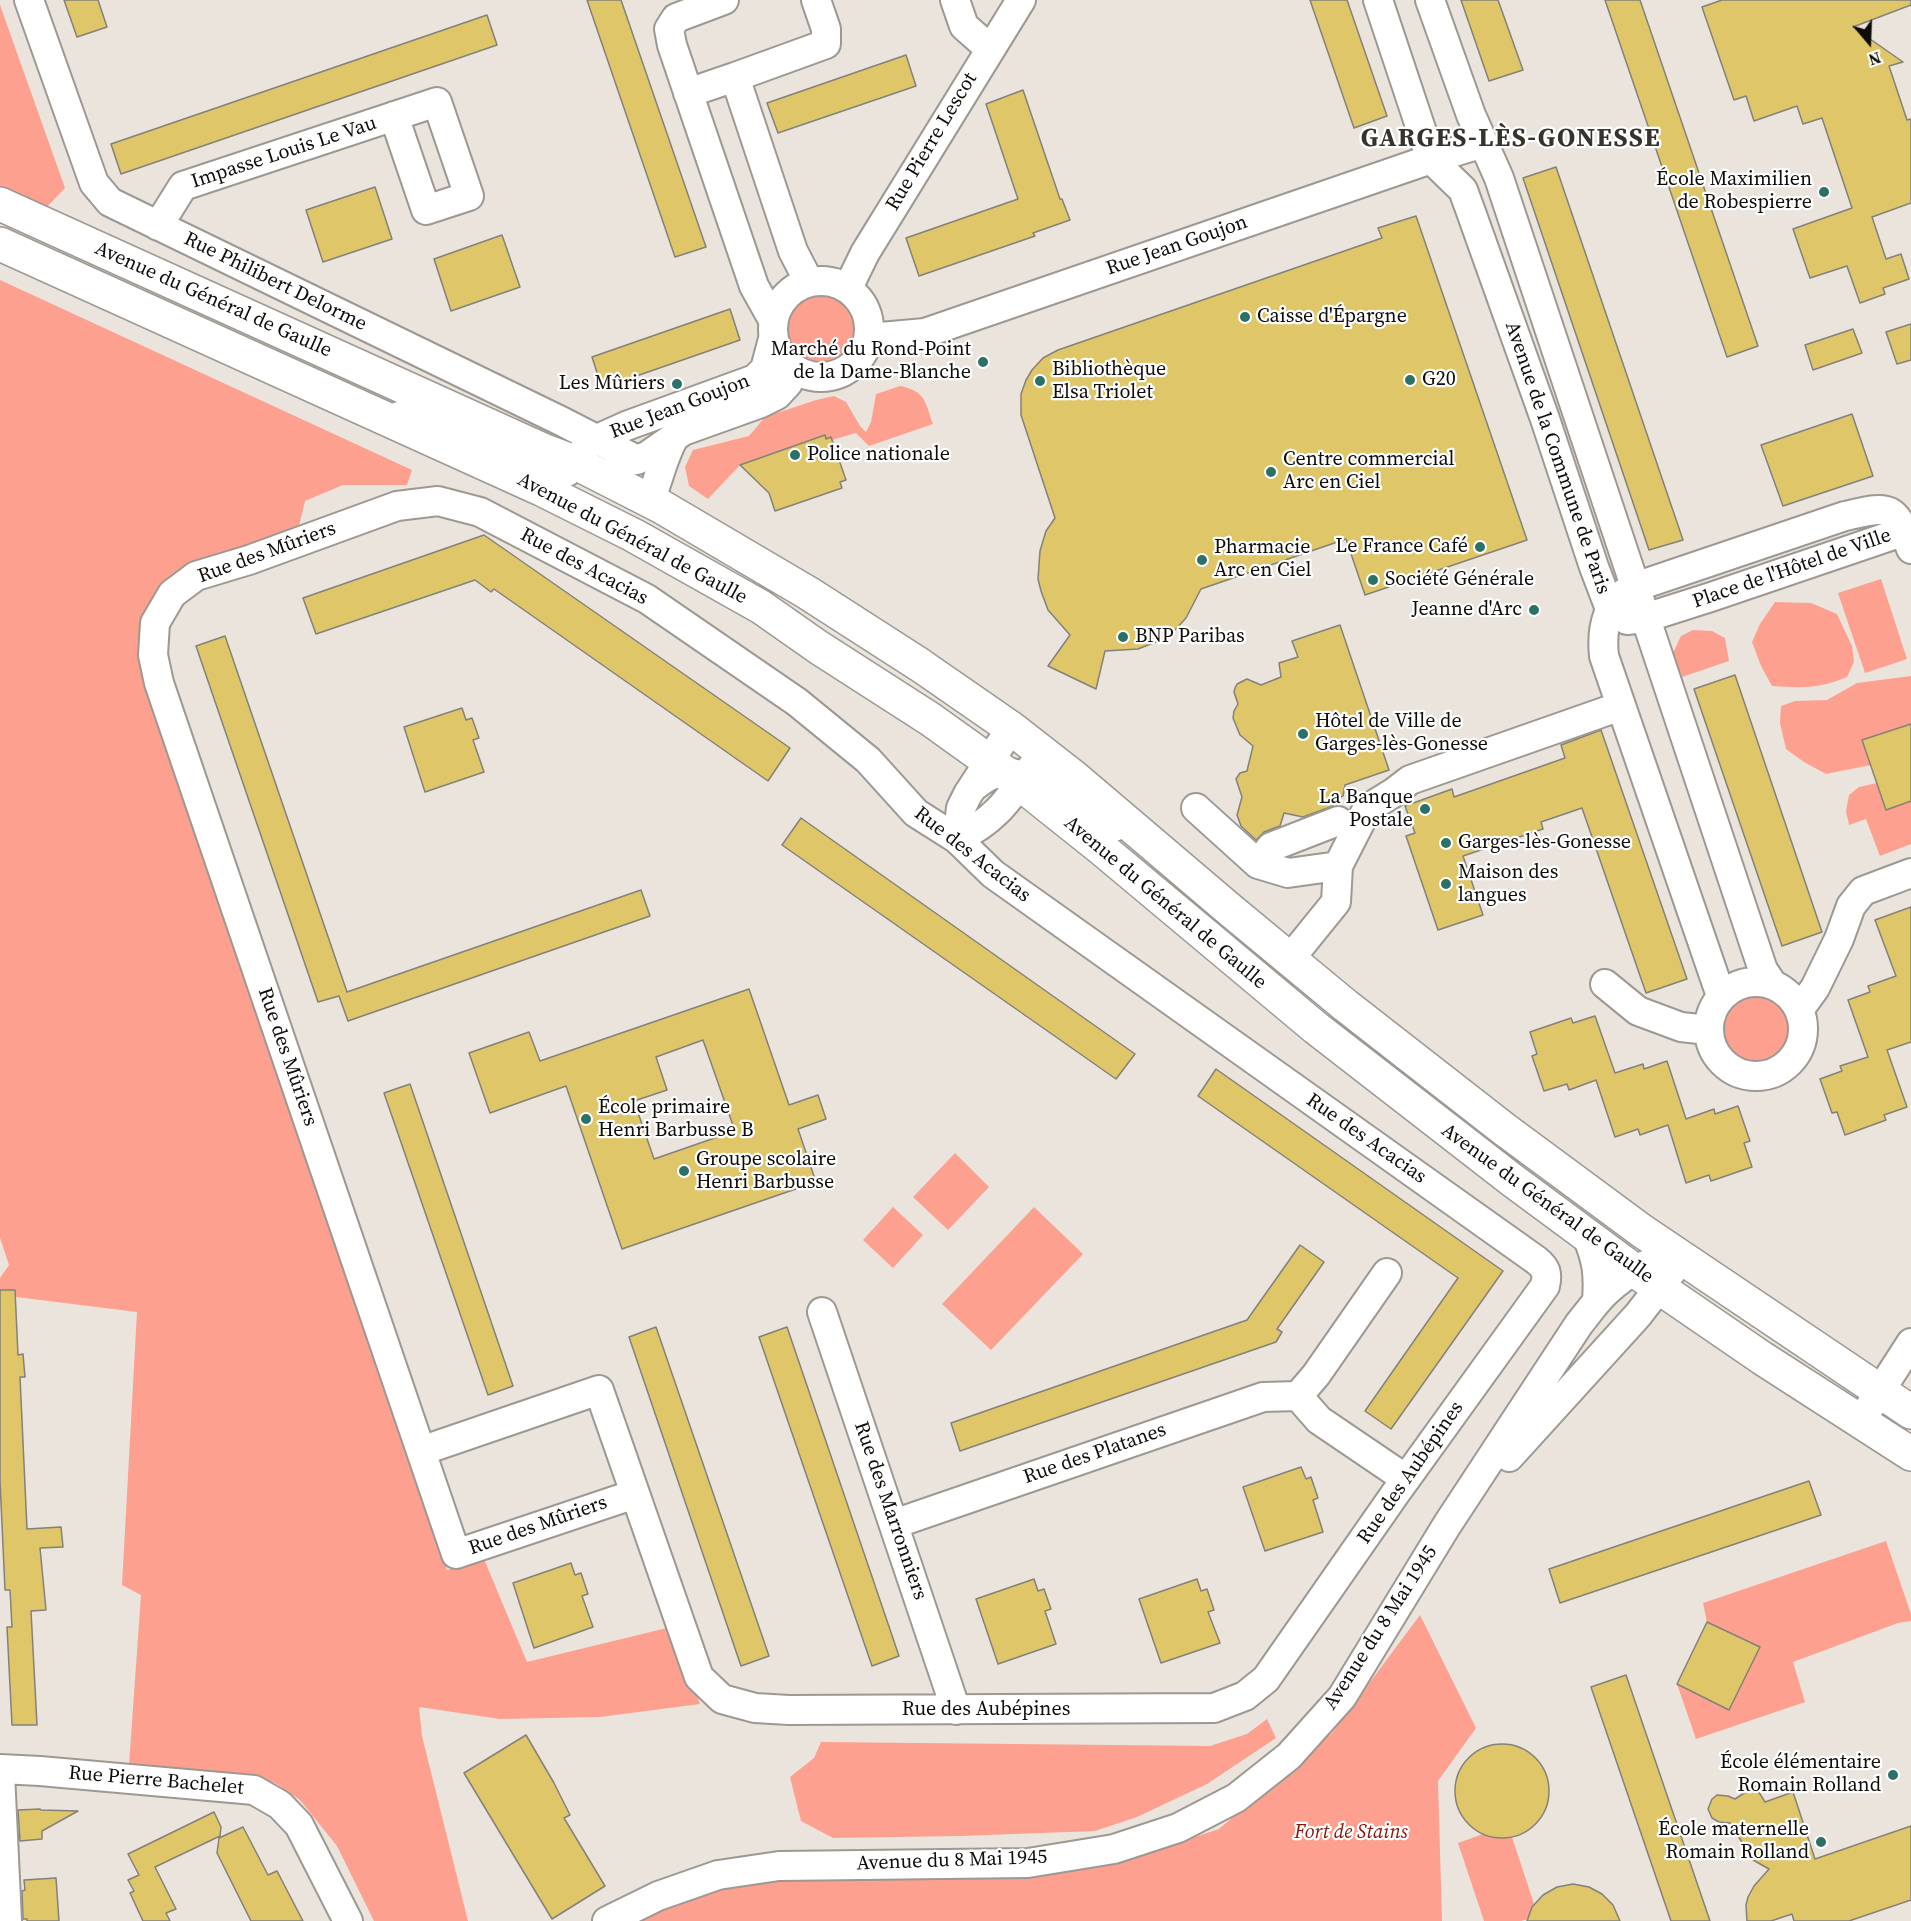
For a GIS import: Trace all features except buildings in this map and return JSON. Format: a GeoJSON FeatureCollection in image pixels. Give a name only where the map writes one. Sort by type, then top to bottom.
{"type":"FeatureCollection","features":[{"type":"Feature","properties":{"kind":"main road","name":"Avenue du Général de Gaulle"},"geometry":{"type":"LineString","coordinates":[[0,204],[577,457],[808,592],[1011,728],[1016,769],[1334,1042],[1474,1153],[1762,1358],[1860,1422],[1908,1444]]}},
{"type":"Feature","properties":{"kind":"main road","name":"Avenue du Général de Gaulle"},"geometry":{"type":"LineString","coordinates":[[0,244],[603,520],[673,556],[761,607],[818,647],[1195,881],[1290,960],[1504,1129],[1642,1231],[1911,1412]]}},
{"type":"Feature","properties":{"kind":"street","name":"Rue Philibert Delorme"},"geometry":{"type":"LineString","coordinates":[[29,0],[94,183],[110,202],[158,226],[577,457]]}},
{"type":"Feature","properties":{"kind":"street"},"geometry":{"type":"LineString","coordinates":[[724,0],[676,18],[669,29],[688,93],[754,286],[773,330],[781,357],[794,370],[812,377],[832,377],[849,369],[862,355],[870,338],[869,318],[862,301],[848,288],[830,280],[809,282],[793,288],[780,302],[773,330]]}},
{"type":"Feature","properties":{"kind":"street"},"geometry":{"type":"LineString","coordinates":[[688,93],[826,44],[826,29],[816,0]]}},
{"type":"Feature","properties":{"kind":"street"},"geometry":{"type":"LineString","coordinates":[[955,0],[963,26],[990,49]]}},
{"type":"Feature","properties":{"kind":"street","name":"Rue Pierre Lescot"},"geometry":{"type":"LineString","coordinates":[[848,288],[865,253],[1021,0]]}},
{"type":"Feature","properties":{"kind":"street","name":"Avenue de la Commune de Paris"},"geometry":{"type":"LineString","coordinates":[[1378,0],[1431,159],[1462,190],[1545,419],[1610,609],[1604,634],[1604,656],[1722,996]]}},
{"type":"Feature","properties":{"kind":"street","name":"Avenue de la Commune de Paris"},"geometry":{"type":"LineString","coordinates":[[1430,0],[1471,115],[1499,178],[1762,970],[1773,986]]}},
{"type":"Feature","properties":{"kind":"street"},"geometry":{"type":"LineString","coordinates":[[735,77],[793,251],[809,282]]}},
{"type":"Feature","properties":{"kind":"street","name":"Impasse Louis Le Vau"},"geometry":{"type":"LineString","coordinates":[[158,226],[183,186],[394,116]]}},
{"type":"Feature","properties":{"kind":"street","name":"Rue Jean Goujon"},"geometry":{"type":"LineString","coordinates":[[870,338],[925,333],[1483,143]]}},
{"type":"Feature","properties":{"kind":"street","name":"Rue Jean Goujon"},"geometry":{"type":"LineString","coordinates":[[577,457],[626,426],[755,379],[765,369],[773,330]]}},
{"type":"Feature","properties":{"kind":"street","name":"Rue Jean Goujon"},"geometry":{"type":"LineString","coordinates":[[636,460],[647,456],[683,431],[762,403],[777,395],[788,383],[794,370]]}},
{"type":"Feature","properties":{"kind":"street","name":"Avenue du Général de Gaulle"},"geometry":{"type":"LineString","coordinates":[[380,416],[406,416],[426,420],[502,455],[546,468],[577,457],[603,470],[636,460]]}},
{"type":"Feature","properties":{"kind":"street"},"geometry":{"type":"LineString","coordinates":[[650,501],[659,479],[666,451],[675,436]]}},
{"type":"Feature","properties":{"kind":"street"},"geometry":{"type":"LineString","coordinates":[[577,457],[581,498],[587,508],[603,520]]}},
{"type":"Feature","properties":{"kind":"street","name":"Rue des Acacias"},"geometry":{"type":"LineString","coordinates":[[380,512],[397,506],[438,501],[480,512],[647,599],[798,702],[868,760],[916,813],[957,839],[993,874],[1545,1268]]}},
{"type":"Feature","properties":{"kind":"street","name":"Place de l'Hôtel de Ville"},"geometry":{"type":"LineString","coordinates":[[1885,509],[1893,513],[1908,540],[1645,618],[1627,620],[1610,609],[1617,598],[1635,587],[1845,516],[1885,509]]}},
{"type":"Feature","properties":{"kind":"street","name":"Rue des Mûriers"},"geometry":{"type":"LineString","coordinates":[[380,512],[249,560],[196,576],[172,594],[155,623],[153,655],[159,683],[456,1554],[635,1494]]}},
{"type":"Feature","properties":{"kind":"street"},"geometry":{"type":"LineString","coordinates":[[1290,960],[1336,902],[1338,866],[1367,809],[1410,780],[1621,706]]}},
{"type":"Feature","properties":{"kind":"street"},"geometry":{"type":"LineString","coordinates":[[957,839],[985,824],[1000,811],[1016,769]]}},
{"type":"Feature","properties":{"kind":"street"},"geometry":{"type":"LineString","coordinates":[[957,839],[961,808],[972,788],[1016,769]]}},
{"type":"Feature","properties":{"kind":"street"},"geometry":{"type":"LineString","coordinates":[[1196,808],[1258,864],[1288,873],[1338,866]]}},
{"type":"Feature","properties":{"kind":"street"},"geometry":{"type":"LineString","coordinates":[[1258,864],[1271,847],[1338,820]]}},
{"type":"Feature","properties":{"kind":"street"},"geometry":{"type":"LineString","coordinates":[[1799,1010],[1815,988],[1839,939],[1851,906],[1863,891],[1911,873]]}},
{"type":"Feature","properties":{"kind":"street"},"geometry":{"type":"LineString","coordinates":[[1746,983],[1764,983],[1773,986],[1789,995],[1799,1010],[1803,1029],[1800,1047],[1790,1062],[1770,1075],[1747,1076],[1729,1069],[1716,1056],[1709,1039],[1711,1012],[1729,990],[1746,983]]}},
{"type":"Feature","properties":{"kind":"street"},"geometry":{"type":"LineString","coordinates":[[1605,984],[1638,1011],[1681,1027],[1708,1030]]}},
{"type":"Feature","properties":{"kind":"street"},"geometry":{"type":"LineString","coordinates":[[1586,1234],[1599,1276],[1597,1301]]}},
{"type":"Feature","properties":{"kind":"street","name":"Avenue du 8 Mai 1945"},"geometry":{"type":"LineString","coordinates":[[607,1921],[658,1896],[718,1875],[779,1866],[1028,1863],[1114,1850],[1178,1828],[1236,1798],[1289,1756],[1342,1697],[1447,1525],[1579,1324],[1597,1301],[1607,1290],[1648,1279],[1683,1258]]}},
{"type":"Feature","properties":{"kind":"street","name":"Rue des Aubépines"},"geometry":{"type":"LineString","coordinates":[[421,1451],[599,1390],[699,1677],[722,1699],[755,1708],[789,1710],[1214,1708],[1245,1696],[1266,1679],[1545,1286],[1547,1276],[1545,1268]]}},
{"type":"Feature","properties":{"kind":"street"},"geometry":{"type":"LineString","coordinates":[[1387,1273],[1316,1375],[1298,1396],[1319,1420],[1406,1479]]}},
{"type":"Feature","properties":{"kind":"street","name":"Avenue du 8 Mai 1945"},"geometry":{"type":"LineString","coordinates":[[1447,1525],[1568,1390],[1619,1337],[1648,1279]]}},
{"type":"Feature","properties":{"kind":"street","name":"Rue des Marronniers"},"geometry":{"type":"LineString","coordinates":[[822,1312],[956,1710]]}},
{"type":"Feature","properties":{"kind":"street"},"geometry":{"type":"LineString","coordinates":[[1860,1422],[1911,1343]]}},
{"type":"Feature","properties":{"kind":"street","name":"Rue des Platanes"},"geometry":{"type":"LineString","coordinates":[[894,1524],[1263,1397],[1298,1396]]}},
{"type":"Feature","properties":{"kind":"street"},"geometry":{"type":"LineString","coordinates":[[0,1771],[7,1921]]}},
{"type":"Feature","properties":{"kind":"street","name":"Rue Pierre Bachelet"},"geometry":{"type":"LineString","coordinates":[[0,1771],[40,1771],[254,1790],[280,1804],[299,1825],[348,1921]]}},
{"type":"Feature","properties":{"kind":"green space"},"geometry":{"type":"Polygon","coordinates":[[[0,5],[65,188],[46,208],[0,187],[0,5]]]}},
{"type":"Feature","properties":{"kind":"green space"},"geometry":{"type":"Polygon","coordinates":[[[0,280],[412,470],[407,485],[343,485],[305,501],[297,534],[189,566],[154,596],[140,633],[142,666],[316,1176],[447,1570],[484,1559],[527,1662],[671,1627],[700,1704],[600,1717],[500,1719],[419,1707],[422,1736],[468,1921],[374,1921],[337,1846],[300,1800],[275,1783],[248,1774],[129,1765],[141,1595],[122,1585],[137,1312],[0,1295],[0,1278],[9,1265],[0,1238],[0,280]]]}},
{"type":"Feature","properties":{"kind":"green space"},"geometry":{"type":"Polygon","coordinates":[[[823,294],[843,300],[853,310],[859,330],[853,350],[843,360],[823,366],[803,360],[793,350],[787,330],[793,310],[803,300],[823,294]]]}},
{"type":"Feature","properties":{"kind":"green space"},"geometry":{"type":"Polygon","coordinates":[[[900,386],[920,394],[933,424],[869,446],[856,433],[832,440],[831,437],[753,463],[740,465],[708,499],[689,486],[685,467],[693,450],[749,436],[765,417],[834,396],[846,402],[866,432],[871,422],[876,394],[900,386]]]}},
{"type":"Feature","properties":{"kind":"green space"},"geometry":{"type":"Polygon","coordinates":[[[1881,579],[1907,659],[1865,673],[1838,593],[1881,579]]]}},
{"type":"Feature","properties":{"kind":"green space"},"geometry":{"type":"Polygon","coordinates":[[[1775,602],[1811,603],[1837,614],[1852,646],[1854,662],[1847,677],[1810,687],[1772,686],[1752,642],[1760,624],[1775,602]]]}},
{"type":"Feature","properties":{"kind":"green space"},"geometry":{"type":"Polygon","coordinates":[[[1693,630],[1712,631],[1725,638],[1729,661],[1682,677],[1673,653],[1681,636],[1693,630]]]}},
{"type":"Feature","properties":{"kind":"green space"},"geometry":{"type":"Polygon","coordinates":[[[1911,676],[1911,724],[1863,740],[1871,765],[1826,774],[1786,749],[1780,723],[1781,706],[1795,701],[1827,700],[1857,683],[1911,676]]]}},
{"type":"Feature","properties":{"kind":"green space"},"geometry":{"type":"Polygon","coordinates":[[[1877,783],[1886,810],[1911,801],[1911,844],[1880,856],[1866,819],[1849,825],[1846,811],[1849,795],[1859,787],[1877,783]]]}},
{"type":"Feature","properties":{"kind":"green space"},"geometry":{"type":"Polygon","coordinates":[[[1756,983],[1774,986],[1789,997],[1800,1012],[1803,1030],[1800,1048],[1789,1063],[1774,1074],[1756,1077],[1738,1074],[1723,1063],[1712,1048],[1709,1030],[1712,1012],[1723,997],[1738,986],[1756,983]]]}},
{"type":"Feature","properties":{"kind":"green space"},"geometry":{"type":"Polygon","coordinates":[[[955,1153],[989,1187],[948,1230],[913,1197],[955,1153]]]}},
{"type":"Feature","properties":{"kind":"green space"},"geometry":{"type":"Polygon","coordinates":[[[893,1207],[923,1235],[893,1268],[863,1240],[893,1207]]]}},
{"type":"Feature","properties":{"kind":"green space"},"geometry":{"type":"Polygon","coordinates":[[[1034,1207],[1083,1254],[991,1350],[942,1304],[1034,1207]]]}},
{"type":"Feature","properties":{"kind":"green space"},"geometry":{"type":"Polygon","coordinates":[[[1886,1541],[1911,1614],[1911,1621],[1898,1623],[1793,1662],[1805,1702],[1696,1739],[1677,1684],[1707,1622],[1703,1603],[1886,1541]]]}},
{"type":"Feature","properties":{"kind":"green space","name":"Fort de Stains"},"geometry":{"type":"Polygon","coordinates":[[[1420,1615],[1476,1728],[1438,1781],[1442,1921],[638,1921],[692,1888],[786,1880],[1085,1869],[1152,1851],[1219,1829],[1332,1733],[1420,1615]]]}},
{"type":"Feature","properties":{"kind":"green space"},"geometry":{"type":"Polygon","coordinates":[[[1267,1719],[1276,1738],[1207,1784],[1137,1817],[1095,1831],[833,1838],[801,1821],[790,1777],[814,1758],[821,1742],[1210,1746],[1247,1734],[1267,1719]]]}},
{"type":"Feature","properties":{"kind":"green space"},"geometry":{"type":"Polygon","coordinates":[[[1508,1825],[1538,1916],[1521,1921],[1484,1921],[1458,1843],[1508,1825]]]}},
{"type":"Feature","properties":{"kind":"place","name":"École Maximilien de Robespierre"},"geometry":{"type":"Point","coordinates":[1824,192]}},
{"type":"Feature","properties":{"kind":"place","name":"Caisse d'Épargne"},"geometry":{"type":"Point","coordinates":[1245,317]}},
{"type":"Feature","properties":{"kind":"place","name":"Marché du Rond-Point de la Dame-Blanche"},"geometry":{"type":"Point","coordinates":[983,362]}},
{"type":"Feature","properties":{"kind":"place","name":"G20"},"geometry":{"type":"Point","coordinates":[1410,380]}},
{"type":"Feature","properties":{"kind":"place","name":"Bibliothèque Elsa Triolet"},"geometry":{"type":"Point","coordinates":[1040,381]}},
{"type":"Feature","properties":{"kind":"place","name":"Les Mûriers"},"geometry":{"type":"Point","coordinates":[677,384]}},
{"type":"Feature","properties":{"kind":"place","name":"Police nationale"},"geometry":{"type":"Point","coordinates":[795,455]}},
{"type":"Feature","properties":{"kind":"place","name":"Centre commercial Arc en Ciel"},"geometry":{"type":"Point","coordinates":[1271,472]}},
{"type":"Feature","properties":{"kind":"place","name":"Le France Café"},"geometry":{"type":"Point","coordinates":[1480,547]}},
{"type":"Feature","properties":{"kind":"place","name":"Pharmacie Arc en Ciel"},"geometry":{"type":"Point","coordinates":[1202,560]}},
{"type":"Feature","properties":{"kind":"place","name":"Société Générale"},"geometry":{"type":"Point","coordinates":[1373,580]}},
{"type":"Feature","properties":{"kind":"place","name":"Jeanne d'Arc"},"geometry":{"type":"Point","coordinates":[1534,610]}},
{"type":"Feature","properties":{"kind":"place","name":"BNP Paribas"},"geometry":{"type":"Point","coordinates":[1123,637]}},
{"type":"Feature","properties":{"kind":"place","name":"Hôtel de Ville de Garges-lès-Gonesse"},"geometry":{"type":"Point","coordinates":[1303,734]}},
{"type":"Feature","properties":{"kind":"place","name":"La Banque Postale"},"geometry":{"type":"Point","coordinates":[1425,809]}},
{"type":"Feature","properties":{"kind":"place","name":"Garges-lès-Gonesse"},"geometry":{"type":"Point","coordinates":[1446,843]}},
{"type":"Feature","properties":{"kind":"place","name":"Maison des langues"},"geometry":{"type":"Point","coordinates":[1446,884]}},
{"type":"Feature","properties":{"kind":"place","name":"École primaire Henri Barbusse B"},"geometry":{"type":"Point","coordinates":[586,1119]}},
{"type":"Feature","properties":{"kind":"place","name":"Groupe scolaire Henri Barbusse"},"geometry":{"type":"Point","coordinates":[684,1171]}},
{"type":"Feature","properties":{"kind":"place","name":"École élémentaire Romain Rolland"},"geometry":{"type":"Point","coordinates":[1893,1775]}},
{"type":"Feature","properties":{"kind":"place","name":"École maternelle Romain Rolland"},"geometry":{"type":"Point","coordinates":[1821,1842]}},
{"type":"Feature","properties":{"kind":"district","name":"GARGES-LÈS-GONESSE"},"geometry":{"type":"Point","coordinates":[1511,139]}}]}
